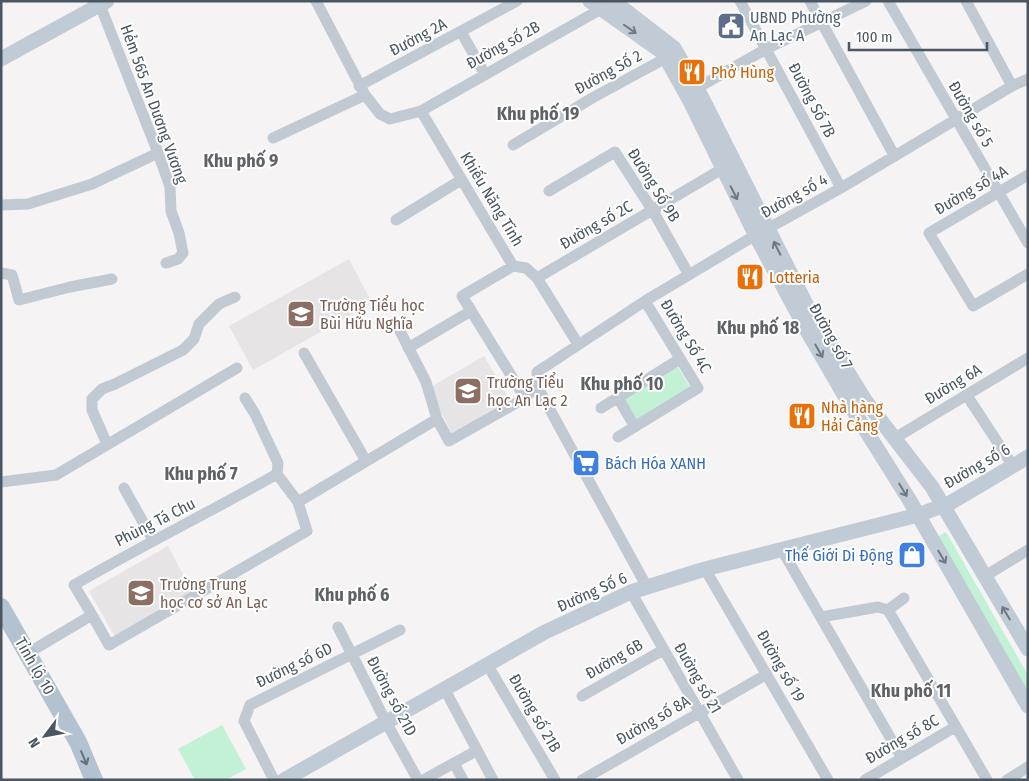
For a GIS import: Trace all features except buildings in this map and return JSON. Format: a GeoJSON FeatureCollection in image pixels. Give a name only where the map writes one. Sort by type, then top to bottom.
{"type":"FeatureCollection","features":[{"type":"Feature","properties":{"kind":"main road"},"geometry":{"type":"LineString","coordinates":[[1,59],[103,3]]}},
{"type":"Feature","properties":{"kind":"main road","name":"Đường số 7"},"geometry":{"type":"LineString","coordinates":[[601,4],[662,52],[692,92],[761,232],[853,410],[918,515],[1028,706]]}},
{"type":"Feature","properties":{"kind":"main road","name":"Đường số 7"},"geometry":{"type":"LineString","coordinates":[[601,4],[674,48],[722,169],[866,400],[932,487],[1028,649]]}},
{"type":"Feature","properties":{"kind":"main road","name":"Đường số 6"},"geometry":{"type":"LineString","coordinates":[[944,506],[1028,456]]}},
{"type":"Feature","properties":{"kind":"main road","name":"Đường Số 6"},"geometry":{"type":"LineString","coordinates":[[284,780],[545,632],[631,592],[706,569],[918,515],[944,506]]}},
{"type":"Feature","properties":{"kind":"main road","name":"Tỉnh lộ 10"},"geometry":{"type":"LineString","coordinates":[[1,607],[78,742],[94,780]]}},
{"type":"Feature","properties":{"kind":"street"},"geometry":{"type":"LineString","coordinates":[[316,1],[362,91],[380,114],[390,119],[421,111]]}},
{"type":"Feature","properties":{"kind":"street","name":"Đường 2A"},"geometry":{"type":"LineString","coordinates":[[272,138],[362,91],[517,1]]}},
{"type":"Feature","properties":{"kind":"street","name":"Đường Số 7B"},"geometry":{"type":"LineString","coordinates":[[740,1],[841,188]]}},
{"type":"Feature","properties":{"kind":"street"},"geometry":{"type":"LineString","coordinates":[[810,1],[894,155]]}},
{"type":"Feature","properties":{"kind":"street"},"geometry":{"type":"LineString","coordinates":[[692,92],[766,49],[866,1]]}},
{"type":"Feature","properties":{"kind":"street","name":"Đường số 5"},"geometry":{"type":"LineString","coordinates":[[888,1],[1028,243]]}},
{"type":"Feature","properties":{"kind":"street"},"geometry":{"type":"LineString","coordinates":[[966,1],[1012,86]]}},
{"type":"Feature","properties":{"kind":"street","name":"Hẻm 565 An Dương Vương"},"geometry":{"type":"LineString","coordinates":[[103,3],[170,187],[171,211],[179,233],[183,253],[178,259],[166,263]]}},
{"type":"Feature","properties":{"kind":"street","name":"Đường số 2B"},"geometry":{"type":"LineString","coordinates":[[421,111],[601,4]]}},
{"type":"Feature","properties":{"kind":"street"},"geometry":{"type":"LineString","coordinates":[[461,32],[485,74]]}},
{"type":"Feature","properties":{"kind":"street","name":"Đường Số 2"},"geometry":{"type":"LineString","coordinates":[[513,145],[594,97],[666,58]]}},
{"type":"Feature","properties":{"kind":"street","name":"Đường số 4"},"geometry":{"type":"LineString","coordinates":[[578,344],[645,301],[761,232],[841,188],[1012,86],[1028,79]]}},
{"type":"Feature","properties":{"kind":"street","name":"Khiếu Năng Tĩnh"},"geometry":{"type":"LineString","coordinates":[[421,111],[513,266],[526,268],[536,278],[578,344]]}},
{"type":"Feature","properties":{"kind":"street","name":"Đường Số 9B"},"geometry":{"type":"LineString","coordinates":[[548,191],[615,152],[653,211],[689,275]]}},
{"type":"Feature","properties":{"kind":"street"},"geometry":{"type":"LineString","coordinates":[[1,205],[28,204],[92,184],[158,153]]}},
{"type":"Feature","properties":{"kind":"street","name":"Đường số 2C"},"geometry":{"type":"LineString","coordinates":[[536,278],[722,169]]}},
{"type":"Feature","properties":{"kind":"street","name":"Đường số 4A"},"geometry":{"type":"LineString","coordinates":[[1028,175],[929,233],[973,306],[1028,274]]}},
{"type":"Feature","properties":{"kind":"street"},"geometry":{"type":"LineString","coordinates":[[396,220],[461,180]]}},
{"type":"Feature","properties":{"kind":"street"},"geometry":{"type":"LineString","coordinates":[[513,266],[462,296],[525,398]]}},
{"type":"Feature","properties":{"kind":"street"},"geometry":{"type":"LineString","coordinates":[[1,273],[12,275],[18,300],[112,279]]}},
{"type":"Feature","properties":{"kind":"street"},"geometry":{"type":"LineString","coordinates":[[107,444],[92,410],[92,399],[102,389],[182,350],[194,339],[199,324],[219,304],[236,297]]}},
{"type":"Feature","properties":{"kind":"street","name":"Đường Số 4C"},"geometry":{"type":"LineString","coordinates":[[618,437],[698,388],[645,301]]}},
{"type":"Feature","properties":{"kind":"street"},"geometry":{"type":"LineString","coordinates":[[408,348],[471,311]]}},
{"type":"Feature","properties":{"kind":"street"},"geometry":{"type":"LineString","coordinates":[[400,331],[426,382],[437,418],[449,441],[525,398],[537,386]]}},
{"type":"Feature","properties":{"kind":"street"},"geometry":{"type":"LineString","coordinates":[[578,344],[537,372],[537,386],[647,587]]}},
{"type":"Feature","properties":{"kind":"street"},"geometry":{"type":"LineString","coordinates":[[304,353],[366,461]]}},
{"type":"Feature","properties":{"kind":"street","name":"Đường 6A"},"geometry":{"type":"LineString","coordinates":[[895,438],[1028,358]]}},
{"type":"Feature","properties":{"kind":"street","name":"Đường Số 4C"},"geometry":{"type":"LineString","coordinates":[[601,408],[680,359]]}},
{"type":"Feature","properties":{"kind":"street"},"geometry":{"type":"LineString","coordinates":[[1,482],[56,475],[237,368]]}},
{"type":"Feature","properties":{"kind":"street"},"geometry":{"type":"LineString","coordinates":[[966,394],[1013,466]]}},
{"type":"Feature","properties":{"kind":"street"},"geometry":{"type":"LineString","coordinates":[[244,398],[255,414],[278,463],[278,474]]}},
{"type":"Feature","properties":{"kind":"street"},"geometry":{"type":"LineString","coordinates":[[618,398],[635,427]]}},
{"type":"Feature","properties":{"kind":"street"},"geometry":{"type":"LineString","coordinates":[[298,502],[437,418]]}},
{"type":"Feature","properties":{"kind":"street","name":"Phùng Tá Chu"},"geometry":{"type":"LineString","coordinates":[[278,474],[298,502],[307,532],[109,644],[74,585],[153,540],[278,474]]}},
{"type":"Feature","properties":{"kind":"street"},"geometry":{"type":"LineString","coordinates":[[124,488],[153,540]]}},
{"type":"Feature","properties":{"kind":"street"},"geometry":{"type":"LineString","coordinates":[[782,550],[902,758]]}},
{"type":"Feature","properties":{"kind":"street"},"geometry":{"type":"LineString","coordinates":[[985,576],[1028,550]]}},
{"type":"Feature","properties":{"kind":"street","name":"Đường số 19"},"geometry":{"type":"LineString","coordinates":[[706,569],[828,780]]}},
{"type":"Feature","properties":{"kind":"street","name":"Đường số 21"},"geometry":{"type":"LineString","coordinates":[[631,592],[736,777]]}},
{"type":"Feature","properties":{"kind":"street"},"geometry":{"type":"LineString","coordinates":[[888,610],[904,598]]}},
{"type":"Feature","properties":{"kind":"street"},"geometry":{"type":"LineString","coordinates":[[821,617],[878,606],[888,610],[987,780]]}},
{"type":"Feature","properties":{"kind":"street"},"geometry":{"type":"LineString","coordinates":[[28,653],[92,615]]}},
{"type":"Feature","properties":{"kind":"street","name":"Đường số 21D"},"geometry":{"type":"LineString","coordinates":[[338,627],[418,780]]}},
{"type":"Feature","properties":{"kind":"street","name":"Đường số 6D"},"geometry":{"type":"LineString","coordinates":[[274,780],[244,721],[250,705],[400,630]]}},
{"type":"Feature","properties":{"kind":"street","name":"Đường 6B"},"geometry":{"type":"LineString","coordinates":[[582,696],[663,650]]}},
{"type":"Feature","properties":{"kind":"street","name":"Đường số 21B"},"geometry":{"type":"LineString","coordinates":[[487,664],[555,780]]}},
{"type":"Feature","properties":{"kind":"street","name":"Đường số 8A"},"geometry":{"type":"LineString","coordinates":[[582,780],[767,674]]}},
{"type":"Feature","properties":{"kind":"street"},"geometry":{"type":"LineString","coordinates":[[444,688],[489,778]]}},
{"type":"Feature","properties":{"kind":"street","name":"Đường số 8C"},"geometry":{"type":"LineString","coordinates":[[864,780],[955,727]]}},
{"type":"Feature","properties":{"kind":"street"},"geometry":{"type":"LineString","coordinates":[[423,780],[476,751]]}},
{"type":"Feature","properties":{"kind":"street"},"geometry":{"type":"LineString","coordinates":[[454,763],[464,780]]}},
{"type":"Feature","properties":{"kind":"street"},"geometry":{"type":"LineString","coordinates":[[1007,780],[1028,767]]}},
{"type":"Feature","properties":{"kind":"street"},"geometry":{"type":"LineString","coordinates":[[723,780],[736,777]]}},
{"type":"Feature","properties":{"kind":"shaded area","name":"Trường Tiểu học Bùi Hữu Nghĩa"},"geometry":{"type":"Polygon","coordinates":[[[349,259],[372,303],[253,370],[229,326],[349,259]]]}},
{"type":"Feature","properties":{"kind":"shaded area","name":"Trường Tiểu học An Lạc 2"},"geometry":{"type":"Polygon","coordinates":[[[484,356],[510,400],[452,434],[429,388],[484,356]]]}},
{"type":"Feature","properties":{"kind":"shaded area","name":"Trường Trung học cơ sở An Lạc"},"geometry":{"type":"Polygon","coordinates":[[[168,546],[194,595],[116,639],[89,591],[168,546]]]}},
{"type":"Feature","properties":{"kind":"green space"},"geometry":{"type":"Polygon","coordinates":[[[677,366],[690,387],[637,420],[624,399],[677,366]]]}},
{"type":"Feature","properties":{"kind":"green space"},"geometry":{"type":"Polygon","coordinates":[[[946,532],[1028,675],[1028,696],[937,537],[946,532]]]}},
{"type":"Feature","properties":{"kind":"green space"},"geometry":{"type":"Polygon","coordinates":[[[222,725],[246,769],[226,780],[195,780],[178,749],[222,725]]]}},
{"type":"Feature","properties":{"kind":"place","name":"UBND Phường An Lạc A"},"geometry":{"type":"Point","coordinates":[731,26]}},
{"type":"Feature","properties":{"kind":"place","name":"Phở Hùng"},"geometry":{"type":"Point","coordinates":[692,72]}},
{"type":"Feature","properties":{"kind":"place","name":"Lotteria"},"geometry":{"type":"Point","coordinates":[750,277]}},
{"type":"Feature","properties":{"kind":"place","name":"Trường Tiểu học Bùi Hữu Nghĩa"},"geometry":{"type":"Point","coordinates":[301,314]}},
{"type":"Feature","properties":{"kind":"place","name":"Trường Tiểu học An Lạc 2"},"geometry":{"type":"Point","coordinates":[468,391]}},
{"type":"Feature","properties":{"kind":"place","name":"Nhà hàng Hải Cảng"},"geometry":{"type":"Point","coordinates":[802,416]}},
{"type":"Feature","properties":{"kind":"place","name":"Bách Hóa XANH"},"geometry":{"type":"Point","coordinates":[586,463]}},
{"type":"Feature","properties":{"kind":"place","name":"Thế Giới Di Động"},"geometry":{"type":"Point","coordinates":[912,555]}},
{"type":"Feature","properties":{"kind":"place","name":"Trường Trung học cơ sở An Lạc"},"geometry":{"type":"Point","coordinates":[141,593]}},
{"type":"Feature","properties":{"kind":"district","name":"Khu phố 19"},"geometry":{"type":"Point","coordinates":[538,114]}},
{"type":"Feature","properties":{"kind":"district","name":"Khu phố 9"},"geometry":{"type":"Point","coordinates":[241,161]}},
{"type":"Feature","properties":{"kind":"district","name":"Khu phố 18"},"geometry":{"type":"Point","coordinates":[758,328]}},
{"type":"Feature","properties":{"kind":"district","name":"Khu phố 10"},"geometry":{"type":"Point","coordinates":[622,384]}},
{"type":"Feature","properties":{"kind":"district","name":"Khu phố 7"},"geometry":{"type":"Point","coordinates":[201,474]}},
{"type":"Feature","properties":{"kind":"district","name":"Khu phố 6"},"geometry":{"type":"Point","coordinates":[352,595]}},
{"type":"Feature","properties":{"kind":"district","name":"Khu phố 11"},"geometry":{"type":"Point","coordinates":[911,691]}}]}
